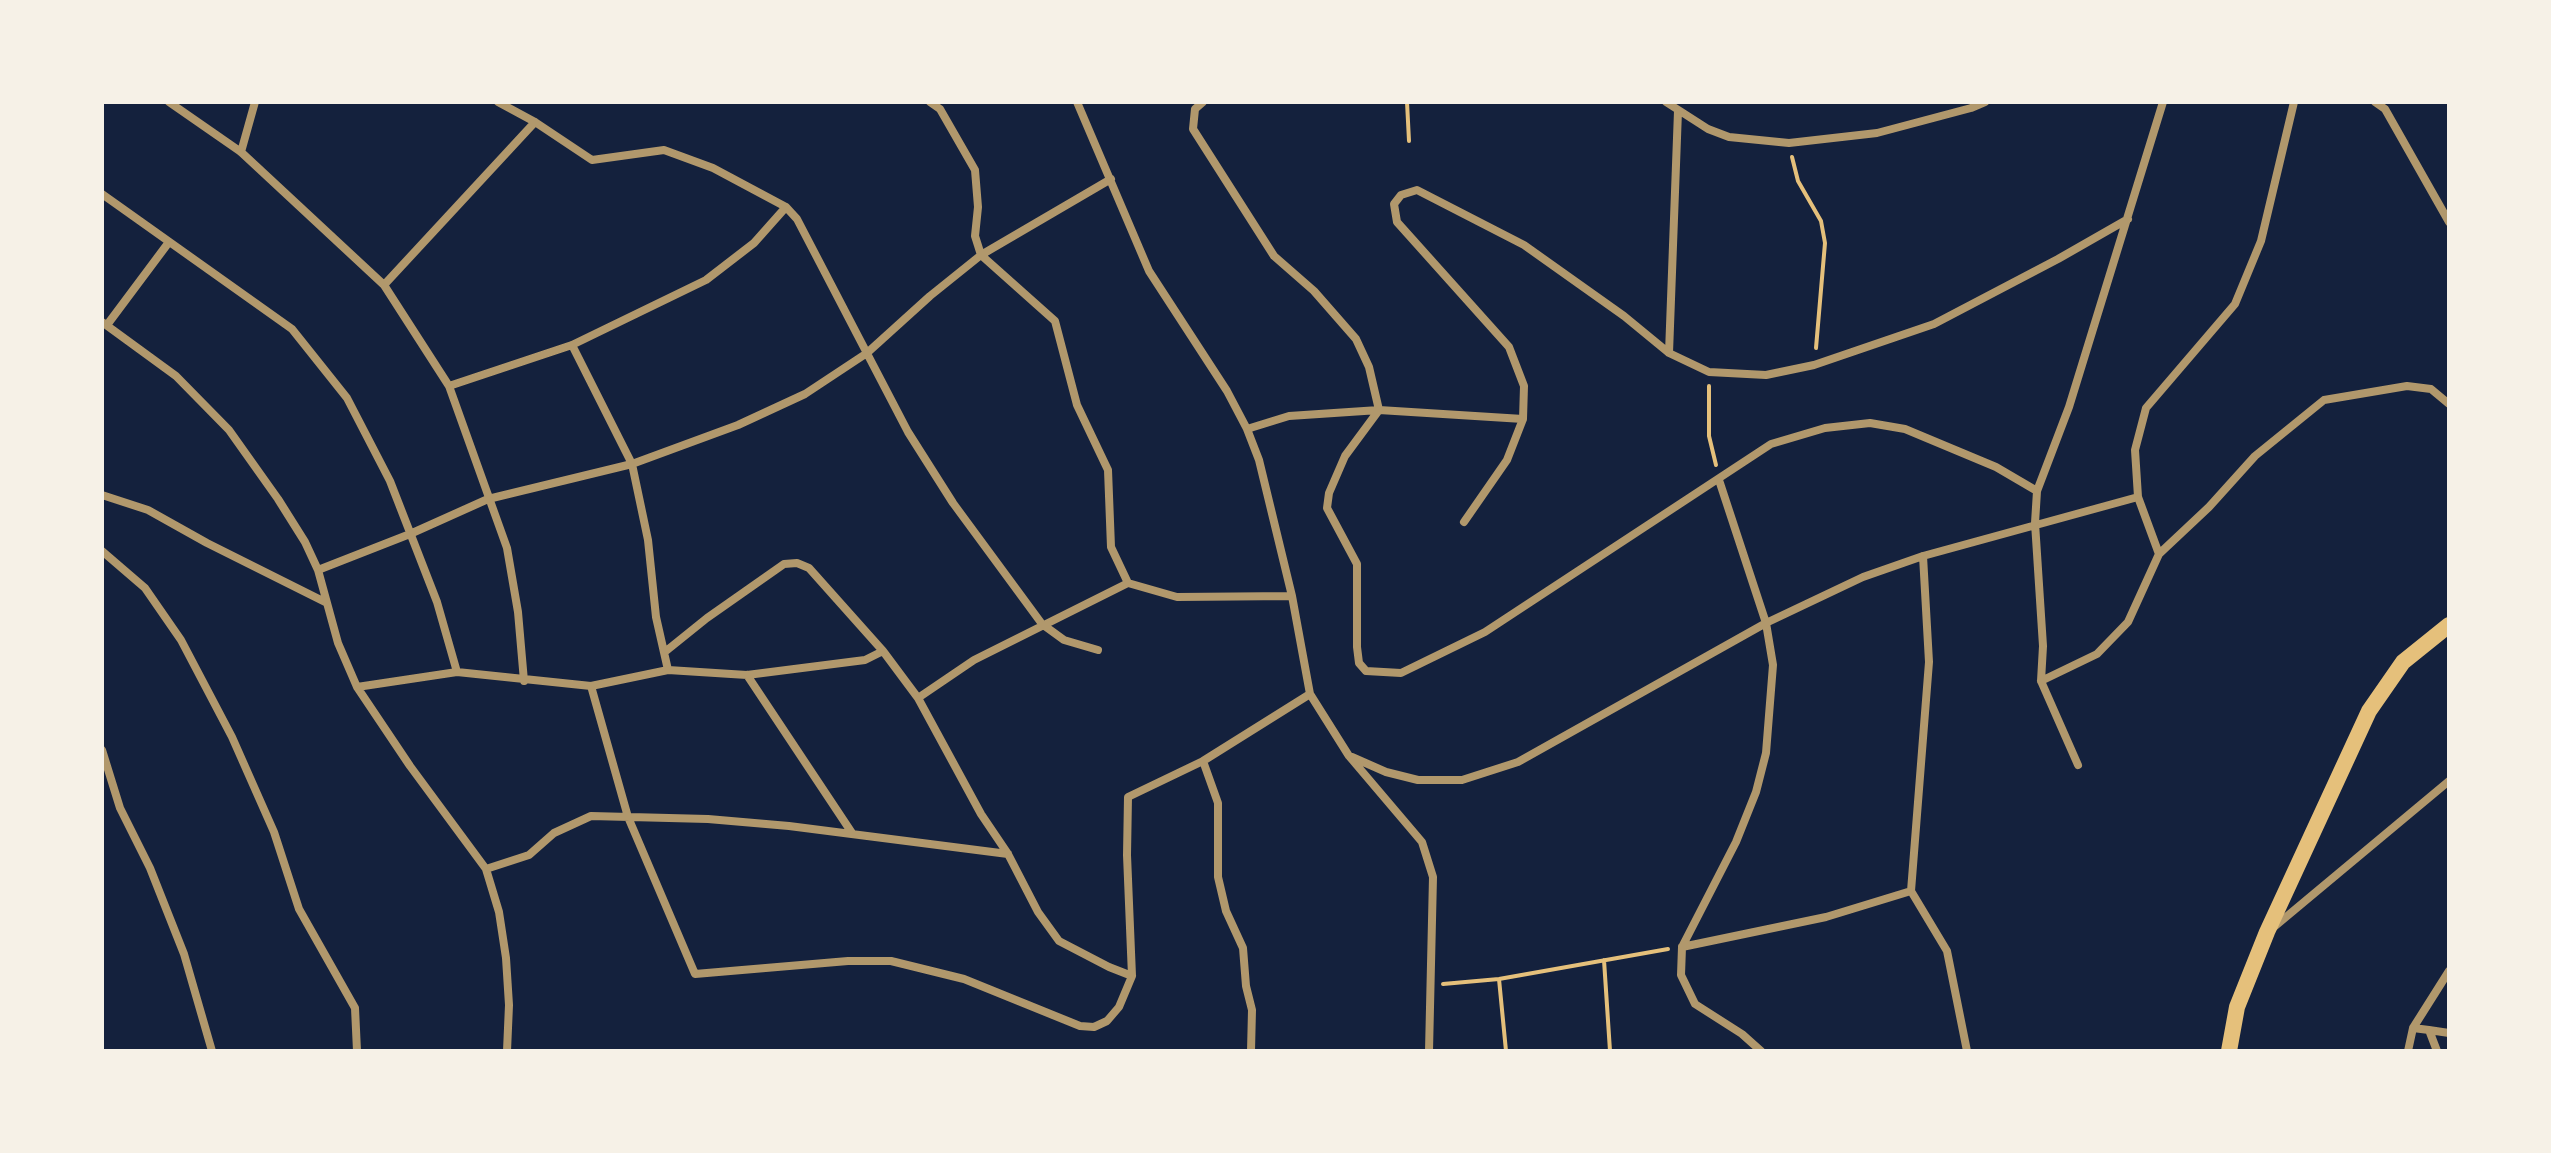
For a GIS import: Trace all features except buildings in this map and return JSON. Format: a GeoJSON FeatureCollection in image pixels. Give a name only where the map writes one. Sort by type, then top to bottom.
{"type":"FeatureCollection","features":[{"type":"Feature","properties":{"kind":"main road"},"geometry":{"type":"LineString","coordinates":[[2229,1051],[2237,1007],[2267,932],[2369,711],[2403,662],[2449,625]]}},
{"type":"Feature","properties":{"kind":"street"},"geometry":{"type":"LineString","coordinates":[[169,102],[241,152],[384,285],[449,386],[507,548],[518,612],[524,681]]}},
{"type":"Feature","properties":{"kind":"street"},"geometry":{"type":"LineString","coordinates":[[241,152],[255,102]]}},
{"type":"Feature","properties":{"kind":"street"},"geometry":{"type":"LineString","coordinates":[[498,102],[535,122],[592,160],[664,150],[713,168],[786,207],[797,219],[908,432],[953,503],[1042,624],[1064,640],[1098,650]]}},
{"type":"Feature","properties":{"kind":"street"},"geometry":{"type":"LineString","coordinates":[[930,102],[940,109],[975,170],[978,207],[975,236],[981,255],[1055,321],[1077,405],[1108,470],[1111,547],[1128,583]]}},
{"type":"Feature","properties":{"kind":"street"},"geometry":{"type":"LineString","coordinates":[[1077,102],[1149,271],[1227,391],[1247,429],[1259,460],[1292,596],[1310,694],[1349,756],[1422,842],[1433,877],[1429,1051]]}},
{"type":"Feature","properties":{"kind":"street"},"geometry":{"type":"LineString","coordinates":[[1203,102],[1195,109],[1193,129],[1274,256],[1314,291],[1356,339],[1369,367],[1379,410],[1345,456],[1329,493],[1327,508],[1357,564],[1357,647],[1359,663],[1366,671],[1401,673],[1485,632],[1771,444],[1825,428],[1870,423],[1905,429],[1996,467],[2037,491]]}},
{"type":"Feature","properties":{"kind":"street"},"geometry":{"type":"LineString","coordinates":[[1666,102],[1708,129],[1729,137],[1789,143],[1877,133],[1985,102]]}},
{"type":"Feature","properties":{"kind":"street"},"geometry":{"type":"LineString","coordinates":[[2078,765],[2041,681],[2043,646],[2035,523],[2037,491],[2069,407],[2163,102]]}},
{"type":"Feature","properties":{"kind":"street"},"geometry":{"type":"LineString","coordinates":[[2159,554],[2138,497],[2135,450],[2146,408],[2235,304],[2261,241],[2294,102]]}},
{"type":"Feature","properties":{"kind":"street"},"geometry":{"type":"LineString","coordinates":[[2375,102],[2385,109],[2449,222]]}},
{"type":"Feature","properties":{"kind":"street"},"geometry":{"type":"LineString","coordinates":[[1669,353],[1678,111]]}},
{"type":"Feature","properties":{"kind":"street"},"geometry":{"type":"LineString","coordinates":[[384,285],[535,122]]}},
{"type":"Feature","properties":{"kind":"street"},"geometry":{"type":"LineString","coordinates":[[318,570],[488,499],[632,464],[738,425],[805,394],[867,353],[981,255],[1111,179]]}},
{"type":"Feature","properties":{"kind":"street"},"geometry":{"type":"LineString","coordinates":[[1464,522],[1507,460],[1523,419],[1524,386],[1509,347],[1397,222],[1394,204],[1401,195],[1417,190],[1524,245],[1624,316],[1669,353],[1709,372],[1766,375],[1814,365],[1934,324],[2128,219]]}},
{"type":"Feature","properties":{"kind":"street"},"geometry":{"type":"LineString","coordinates":[[102,194],[292,329],[347,398],[390,481],[437,602],[457,672]]}},
{"type":"Feature","properties":{"kind":"street"},"geometry":{"type":"LineString","coordinates":[[449,386],[572,345],[706,280],[754,243],[786,207]]}},
{"type":"Feature","properties":{"kind":"street"},"geometry":{"type":"LineString","coordinates":[[169,242],[104,324],[176,376],[229,430],[305,542],[318,570],[338,643],[357,687],[410,766],[486,869],[499,912],[506,958],[507,1051]]}},
{"type":"Feature","properties":{"kind":"street"},"geometry":{"type":"LineString","coordinates":[[572,345],[632,464],[648,540],[656,617],[668,670]]}},
{"type":"Feature","properties":{"kind":"street"},"geometry":{"type":"LineString","coordinates":[[2041,681],[2097,654],[2128,622],[2159,554],[2209,507],[2255,456],[2324,400],[2407,386],[2431,389],[2449,404]]}},
{"type":"Feature","properties":{"kind":"street"},"geometry":{"type":"LineString","coordinates":[[1247,429],[1289,416],[1379,410],[1523,419]]}},
{"type":"Feature","properties":{"kind":"street"},"geometry":{"type":"LineString","coordinates":[[1719,480],[1766,623],[1773,665],[1766,753],[1760,779],[1736,842],[1682,947],[1681,975],[1695,1004],[1742,1034],[1761,1051]]}},
{"type":"Feature","properties":{"kind":"street"},"geometry":{"type":"LineString","coordinates":[[102,495],[148,510],[325,602]]}},
{"type":"Feature","properties":{"kind":"street"},"geometry":{"type":"LineString","coordinates":[[1349,756],[1386,772],[1418,780],[1462,780],[1518,762],[1766,623],[1863,577],[2035,523],[2138,497]]}},
{"type":"Feature","properties":{"kind":"street"},"geometry":{"type":"LineString","coordinates":[[102,551],[145,588],[181,640],[232,737],[274,832],[299,909],[355,1008],[357,1051]]}},
{"type":"Feature","properties":{"kind":"street"},"geometry":{"type":"LineString","coordinates":[[1923,556],[1929,662],[1911,891],[1947,951],[1967,1051]]}},
{"type":"Feature","properties":{"kind":"street"},"geometry":{"type":"LineString","coordinates":[[666,651],[784,564],[797,563],[809,568],[883,651],[918,698],[981,814],[1008,854],[1038,912],[1059,941],[1132,976]]}},
{"type":"Feature","properties":{"kind":"street"},"geometry":{"type":"LineString","coordinates":[[918,698],[974,660],[1128,583],[1177,597],[1292,596]]}},
{"type":"Feature","properties":{"kind":"street"},"geometry":{"type":"LineString","coordinates":[[357,687],[457,672],[591,686],[668,670],[747,675],[865,660],[883,651]]}},
{"type":"Feature","properties":{"kind":"street"},"geometry":{"type":"LineString","coordinates":[[747,675],[852,833]]}},
{"type":"Feature","properties":{"kind":"street"},"geometry":{"type":"LineString","coordinates":[[591,686],[628,817],[695,974],[848,961],[891,961],[964,979],[1068,1021],[1094,1027],[1107,1021],[1119,1007],[1132,976],[1128,797],[1203,761],[1310,694]]}},
{"type":"Feature","properties":{"kind":"street"},"geometry":{"type":"LineString","coordinates":[[102,750],[120,808],[150,868],[184,954],[212,1051]]}},
{"type":"Feature","properties":{"kind":"street"},"geometry":{"type":"LineString","coordinates":[[1203,761],[1218,803],[1218,877],[1226,911],[1243,948],[1246,986],[1252,1010],[1251,1051]]}},
{"type":"Feature","properties":{"kind":"street"},"geometry":{"type":"LineString","coordinates":[[2267,932],[2449,781]]}},
{"type":"Feature","properties":{"kind":"street"},"geometry":{"type":"LineString","coordinates":[[486,869],[529,855],[554,833],[591,816],[708,819],[852,833],[910,844],[1008,854]]}},
{"type":"Feature","properties":{"kind":"street"},"geometry":{"type":"LineString","coordinates":[[1682,947],[1826,917],[1911,891]]}},
{"type":"Feature","properties":{"kind":"street"},"geometry":{"type":"LineString","coordinates":[[2408,1051],[2413,1028],[2449,971]]}},
{"type":"Feature","properties":{"kind":"street"},"geometry":{"type":"LineString","coordinates":[[2413,1028],[2449,1033]]}},
{"type":"Feature","properties":{"kind":"street"},"geometry":{"type":"LineString","coordinates":[[2429,1030],[2437,1051]]}},
{"type":"Feature","properties":{"kind":"path"},"geometry":{"type":"LineString","coordinates":[[1407,102],[1409,141]]}},
{"type":"Feature","properties":{"kind":"path"},"geometry":{"type":"LineString","coordinates":[[1789,143],[1798,181],[1821,221],[1825,243],[1814,365]]}},
{"type":"Feature","properties":{"kind":"path"},"geometry":{"type":"LineString","coordinates":[[1709,372],[1709,436],[1719,480]]}},
{"type":"Feature","properties":{"kind":"path"},"geometry":{"type":"LineString","coordinates":[[1430,986],[1499,979],[1682,947]]}},
{"type":"Feature","properties":{"kind":"path"},"geometry":{"type":"LineString","coordinates":[[1604,960],[1610,1051]]}},
{"type":"Feature","properties":{"kind":"path"},"geometry":{"type":"LineString","coordinates":[[1499,979],[1506,1051]]}}]}
